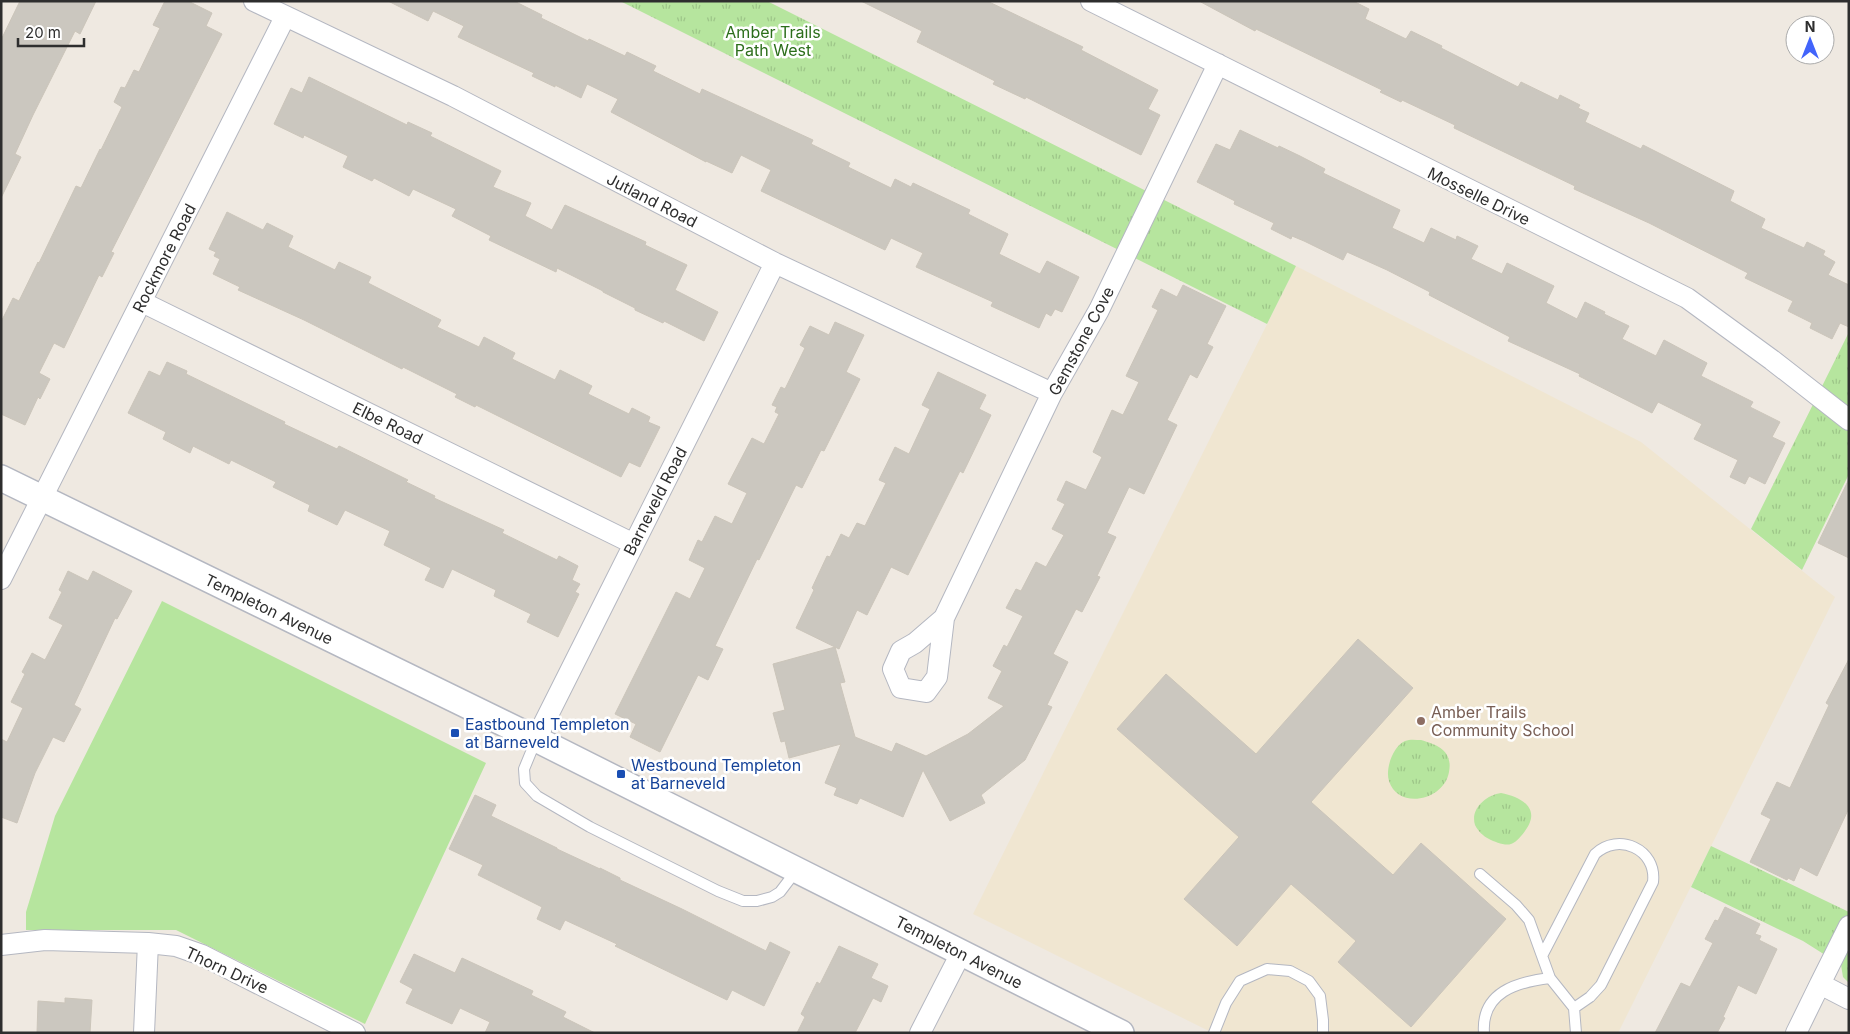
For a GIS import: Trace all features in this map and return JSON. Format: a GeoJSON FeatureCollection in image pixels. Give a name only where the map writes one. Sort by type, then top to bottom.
{"type":"FeatureCollection","features":[{"type":"Feature","properties":{"kind":"street","name":"Jutland Road"},"geometry":{"type":"LineString","coordinates":[[254,1],[453,96],[775,263],[1052,393]]}},
{"type":"Feature","properties":{"kind":"street","name":"Mosselle Drive"},"geometry":{"type":"LineString","coordinates":[[1092,1],[1687,298],[1772,360],[1849,420]]}},
{"type":"Feature","properties":{"kind":"street","name":"Rockmore Road"},"geometry":{"type":"LineString","coordinates":[[1,579],[285,17]]}},
{"type":"Feature","properties":{"kind":"street","name":"Gemstone Cove"},"geometry":{"type":"LineString","coordinates":[[944,618],[1052,393],[1099,310],[1218,64]]}},
{"type":"Feature","properties":{"kind":"street","name":"Barneveld Road"},"geometry":{"type":"LineString","coordinates":[[536,739],[775,263]]}},
{"type":"Feature","properties":{"kind":"street","name":"Elbe Road"},"geometry":{"type":"LineString","coordinates":[[142,302],[634,544]]}},
{"type":"Feature","properties":{"kind":"street","name":"Templeton Avenue"},"geometry":{"type":"LineString","coordinates":[[1,478],[536,739],[1121,1033]]}},
{"type":"Feature","properties":{"kind":"street"},"geometry":{"type":"LineString","coordinates":[[1796,1033],[1849,926]]}},
{"type":"Feature","properties":{"kind":"street","name":"Thorn Drive"},"geometry":{"type":"LineString","coordinates":[[1,945],[45,940],[148,943],[176,946],[202,955],[354,1033]]}},
{"type":"Feature","properties":{"kind":"street"},"geometry":{"type":"LineString","coordinates":[[144,1033],[148,943]]}},
{"type":"Feature","properties":{"kind":"street"},"geometry":{"type":"LineString","coordinates":[[920,1033],[961,952]]}},
{"type":"Feature","properties":{"kind":"street"},"geometry":{"type":"LineString","coordinates":[[1820,984],[1849,999]]}},
{"type":"Feature","properties":{"kind":"lane"},"geometry":{"type":"LineString","coordinates":[[536,739],[524,769],[525,783],[537,796],[590,827],[718,892],[743,901],[758,901],[772,897],[780,892],[797,870]]}},
{"type":"Feature","properties":{"kind":"lane"},"geometry":{"type":"LineString","coordinates":[[1542,956],[1595,854],[1605,846],[1619,843],[1625,844],[1647,856],[1653,866],[1653,882],[1601,985],[1590,997],[1574,1008]]}},
{"type":"Feature","properties":{"kind":"lane"},"geometry":{"type":"LineString","coordinates":[[1480,874],[1516,905],[1529,920],[1534,929],[1550,978],[1574,1008],[1576,1033]]}},
{"type":"Feature","properties":{"kind":"lane"},"geometry":{"type":"LineString","coordinates":[[1214,1033],[1226,1003],[1240,981],[1267,969],[1290,971],[1309,981],[1320,996],[1323,1033]]}},
{"type":"Feature","properties":{"kind":"lane"},"geometry":{"type":"LineString","coordinates":[[1484,1033],[1484,1023],[1488,1008],[1498,995],[1515,986],[1550,978]]}},
{"type":"Feature","properties":{"kind":"shaded area","name":"Amber Trails Community School"},"geometry":{"type":"Polygon","coordinates":[[[1296,266],[1641,442],[1835,597],[1618,1033],[1213,1033],[973,914],[1296,266]]]}},
{"type":"Feature","properties":{"kind":"green space","name":"Amber Trails Path West"},"geometry":{"type":"Polygon","coordinates":[[[620,1],[767,1],[1296,266],[1267,324],[620,1]]]}},
{"type":"Feature","properties":{"kind":"green space"},"geometry":{"type":"Polygon","coordinates":[[[1849,332],[1849,474],[1802,570],[1751,529],[1849,332]]]}},
{"type":"Feature","properties":{"kind":"green space"},"geometry":{"type":"Polygon","coordinates":[[[162,601],[486,763],[365,1024],[176,930],[26,930],[26,912],[55,816],[162,601]]]}},
{"type":"Feature","properties":{"kind":"green space"},"geometry":{"type":"Polygon","coordinates":[[[1421,740],[1443,750],[1449,759],[1449,772],[1439,790],[1430,795],[1411,799],[1401,796],[1394,790],[1388,776],[1389,764],[1397,748],[1405,741],[1421,740]]]}},
{"type":"Feature","properties":{"kind":"green space"},"geometry":{"type":"Polygon","coordinates":[[[1501,793],[1516,797],[1527,805],[1530,810],[1530,823],[1515,842],[1511,844],[1503,844],[1489,839],[1475,825],[1475,814],[1480,804],[1495,794],[1501,793]]]}},
{"type":"Feature","properties":{"kind":"green space"},"geometry":{"type":"Polygon","coordinates":[[[1711,846],[1849,912],[1849,983],[1843,977],[1841,965],[1803,941],[1691,887],[1711,846]]]}},
{"type":"Feature","properties":{"kind":"building"},"geometry":{"type":"Polygon","coordinates":[[[20,1],[96,1],[80,34],[75,31],[33,115],[15,154],[21,157],[1,198],[1,40],[20,1]]]}},
{"type":"Feature","properties":{"kind":"building"},"geometry":{"type":"Polygon","coordinates":[[[165,1],[188,1],[212,13],[206,26],[222,34],[111,252],[114,253],[102,277],[99,275],[64,348],[54,343],[39,373],[50,379],[40,399],[38,397],[25,425],[1,414],[1,322],[13,298],[19,301],[76,186],[81,188],[101,150],[122,107],[114,102],[121,87],[125,88],[134,70],[139,72],[160,28],[153,25],[165,1]]]}},
{"type":"Feature","properties":{"kind":"building"},"geometry":{"type":"Polygon","coordinates":[[[388,1],[514,1],[542,15],[541,18],[588,41],[589,39],[625,56],[627,52],[656,66],[653,71],[700,94],[702,89],[813,140],[811,144],[850,163],[848,167],[891,188],[895,179],[911,187],[913,183],[970,210],[968,214],[1008,234],[999,254],[1040,274],[1047,261],[1079,277],[1062,312],[1055,309],[1051,316],[1046,313],[1039,328],[991,306],[993,302],[916,267],[923,253],[891,238],[885,250],[761,191],[771,170],[741,155],[732,173],[706,162],[611,112],[618,99],[587,84],[581,98],[555,85],[555,87],[532,76],[534,73],[458,37],[464,26],[433,11],[428,21],[388,1]]]}},
{"type":"Feature","properties":{"kind":"building"},"geometry":{"type":"Polygon","coordinates":[[[861,1],[987,1],[1083,47],[1081,50],[1158,90],[1148,109],[1160,115],[1141,155],[1026,97],[1025,99],[993,84],[995,81],[917,42],[922,31],[861,1]]]}},
{"type":"Feature","properties":{"kind":"building"},"geometry":{"type":"Polygon","coordinates":[[[1199,1],[1353,1],[1369,9],[1365,19],[1406,39],[1411,31],[1518,87],[1521,82],[1558,100],[1560,95],[1580,105],[1578,108],[1589,113],[1585,122],[1641,149],[1643,145],[1734,191],[1730,201],[1765,219],[1761,228],[1804,248],[1807,242],[1825,251],[1823,255],[1835,262],[1828,275],[1849,285],[1849,327],[1840,323],[1832,339],[1810,328],[1812,323],[1788,311],[1793,301],[1745,278],[1748,273],[1649,223],[1574,189],[1575,186],[1454,128],[1455,125],[1402,100],[1401,102],[1380,92],[1382,90],[1256,29],[1255,31],[1199,1]]]}},
{"type":"Feature","properties":{"kind":"building"},"geometry":{"type":"Polygon","coordinates":[[[309,77],[407,125],[408,122],[432,133],[430,136],[501,171],[493,187],[531,203],[525,216],[552,230],[565,205],[646,242],[645,245],[687,265],[675,290],[718,312],[704,341],[664,321],[663,323],[635,310],[635,308],[557,268],[556,272],[489,240],[491,236],[452,216],[456,209],[413,189],[409,196],[374,178],[372,181],[343,167],[348,156],[304,135],[303,138],[274,124],[291,88],[302,93],[309,77]]]}},
{"type":"Feature","properties":{"kind":"building"},"geometry":{"type":"Polygon","coordinates":[[[1240,130],[1300,156],[1325,169],[1323,173],[1400,210],[1392,228],[1424,243],[1431,228],[1456,240],[1457,236],[1478,246],[1471,259],[1502,274],[1507,263],[1554,286],[1546,303],[1577,319],[1585,302],[1629,326],[1622,339],[1656,356],[1664,340],[1707,363],[1701,376],[1753,402],[1750,407],[1780,422],[1772,437],[1785,443],[1765,484],[1749,476],[1745,484],[1730,477],[1738,460],[1694,439],[1702,424],[1658,402],[1652,413],[1579,376],[1580,374],[1508,341],[1510,337],[1429,295],[1430,292],[1387,270],[1347,252],[1343,260],[1304,241],[1292,236],[1291,239],[1271,229],[1274,223],[1234,204],[1235,201],[1197,182],[1216,144],[1230,150],[1240,130]]]}},
{"type":"Feature","properties":{"kind":"building"},"geometry":{"type":"Polygon","coordinates":[[[227,212],[263,230],[267,223],[293,236],[288,247],[335,270],[339,262],[371,277],[368,283],[441,320],[437,327],[479,347],[484,337],[515,353],[512,359],[555,380],[560,370],[592,386],[588,394],[629,414],[632,408],[650,417],[648,422],[660,427],[640,467],[629,462],[621,477],[476,405],[475,407],[455,397],[457,394],[403,367],[402,369],[304,320],[238,290],[240,287],[213,274],[220,259],[214,256],[216,252],[209,249],[227,212]]]}},
{"type":"Feature","properties":{"kind":"building"},"geometry":{"type":"Polygon","coordinates":[[[1183,285],[1226,306],[1207,344],[1213,347],[1197,378],[1190,374],[1167,420],[1177,425],[1144,494],[1129,487],[1107,533],[1116,537],[1097,576],[1100,577],[1082,612],[1076,609],[1053,654],[1068,662],[1047,705],[1052,707],[1025,760],[981,795],[985,803],[950,821],[923,770],[903,817],[860,798],[857,804],[834,795],[837,788],[825,783],[841,744],[789,758],[785,741],[781,742],[773,713],[785,710],[773,664],[835,647],[845,682],[840,683],[855,737],[892,752],[896,743],[926,756],[968,734],[1004,706],[988,698],[1002,671],[993,666],[1004,645],[1007,647],[1023,616],[1006,608],[1016,589],[1021,591],[1036,562],[1046,567],[1064,535],[1052,529],[1065,504],[1057,500],[1066,481],[1086,490],[1102,457],[1093,452],[1112,410],[1123,415],[1139,382],[1126,376],[1158,310],[1152,307],[1161,289],[1177,297],[1183,285]]]}},
{"type":"Feature","properties":{"kind":"building"},"geometry":{"type":"Polygon","coordinates":[[[835,322],[864,335],[846,372],[860,379],[824,451],[821,450],[802,488],[796,485],[759,560],[757,559],[715,646],[723,649],[708,680],[698,675],[660,752],[630,737],[636,724],[615,714],[676,592],[690,599],[705,568],[689,560],[698,540],[702,542],[715,516],[732,524],[747,493],[728,484],[752,438],[764,444],[779,414],[775,412],[777,407],[772,405],[781,387],[785,389],[805,348],[800,345],[810,326],[829,335],[835,322]]]}},
{"type":"Feature","properties":{"kind":"building"},"geometry":{"type":"Polygon","coordinates":[[[167,362],[187,371],[186,374],[285,422],[284,424],[337,449],[339,446],[408,480],[406,482],[435,496],[434,498],[504,530],[502,533],[557,560],[559,556],[578,566],[572,580],[580,584],[575,592],[579,594],[558,637],[527,622],[531,614],[494,596],[496,590],[452,569],[443,588],[425,580],[431,568],[384,545],[390,531],[345,510],[337,525],[308,511],[310,505],[273,487],[276,482],[231,460],[229,464],[193,446],[190,453],[163,439],[166,432],[128,413],[149,371],[160,376],[167,362]]]}},
{"type":"Feature","properties":{"kind":"building"},"geometry":{"type":"Polygon","coordinates":[[[938,372],[986,395],[979,409],[991,415],[963,473],[960,471],[908,575],[891,567],[867,615],[857,610],[839,649],[796,628],[814,590],[812,588],[827,556],[830,557],[841,534],[849,538],[857,523],[865,526],[886,483],[879,480],[895,447],[909,454],[930,409],[922,405],[938,372]]]}},
{"type":"Feature","properties":{"kind":"building"},"geometry":{"type":"Polygon","coordinates":[[[1849,479],[1849,558],[1818,543],[1849,479]]]}},
{"type":"Feature","properties":{"kind":"building"},"geometry":{"type":"Polygon","coordinates":[[[68,571],[88,581],[93,571],[132,591],[117,619],[115,618],[74,705],[81,709],[64,742],[53,737],[35,773],[17,823],[1,817],[1,739],[7,742],[23,708],[11,702],[25,674],[22,672],[32,653],[45,660],[63,625],[49,618],[62,592],[59,590],[68,571]]]}},
{"type":"Feature","properties":{"kind":"building"},"geometry":{"type":"Polygon","coordinates":[[[1358,639],[1413,688],[1311,802],[1393,875],[1421,843],[1506,919],[1411,1027],[1338,962],[1356,941],[1291,884],[1237,946],[1184,899],[1239,837],[1117,729],[1166,674],[1256,754],[1358,639]]]}},
{"type":"Feature","properties":{"kind":"building"},"geometry":{"type":"Polygon","coordinates":[[[1849,659],[1849,808],[1817,876],[1800,867],[1794,881],[1788,878],[1787,880],[1750,862],[1771,819],[1761,814],[1777,782],[1790,788],[1829,705],[1826,703],[1849,659]]]}},
{"type":"Feature","properties":{"kind":"building"},"geometry":{"type":"Polygon","coordinates":[[[475,795],[496,805],[491,816],[557,849],[600,868],[620,878],[620,880],[766,951],[770,942],[790,952],[764,1006],[732,990],[727,1000],[615,946],[617,944],[565,920],[560,930],[537,919],[542,907],[478,875],[483,865],[449,849],[475,795]]]}},
{"type":"Feature","properties":{"kind":"building"},"geometry":{"type":"Polygon","coordinates":[[[1725,907],[1760,924],[1755,934],[1761,936],[1759,940],[1777,949],[1756,994],[1738,985],[1717,1033],[1655,1033],[1681,983],[1690,987],[1713,943],[1705,939],[1715,920],[1718,921],[1725,907]]]}},
{"type":"Feature","properties":{"kind":"building"},"geometry":{"type":"Polygon","coordinates":[[[839,946],[878,964],[871,978],[888,986],[881,1002],[873,998],[855,1033],[797,1033],[805,1017],[801,1014],[817,982],[820,984],[839,946]]]}},
{"type":"Feature","properties":{"kind":"building"},"geometry":{"type":"Polygon","coordinates":[[[414,954],[455,973],[462,958],[533,991],[531,995],[566,1012],[563,1017],[595,1033],[485,1033],[490,1022],[460,1008],[452,1024],[406,1003],[413,989],[400,982],[414,954]]]}},
{"type":"Feature","properties":{"kind":"building"},"geometry":{"type":"Polygon","coordinates":[[[65,998],[92,1000],[90,1033],[37,1033],[38,1001],[65,1003],[65,998]]]}},
{"type":"Feature","properties":{"kind":"place","name":"Amber Trails Community School"},"geometry":{"type":"Point","coordinates":[1421,721]}},
{"type":"Feature","properties":{"kind":"place","name":"Eastbound Templeton at Barneveld"},"geometry":{"type":"Point","coordinates":[455,733]}},
{"type":"Feature","properties":{"kind":"place","name":"Westbound Templeton at Barneveld"},"geometry":{"type":"Point","coordinates":[621,774]}}]}
